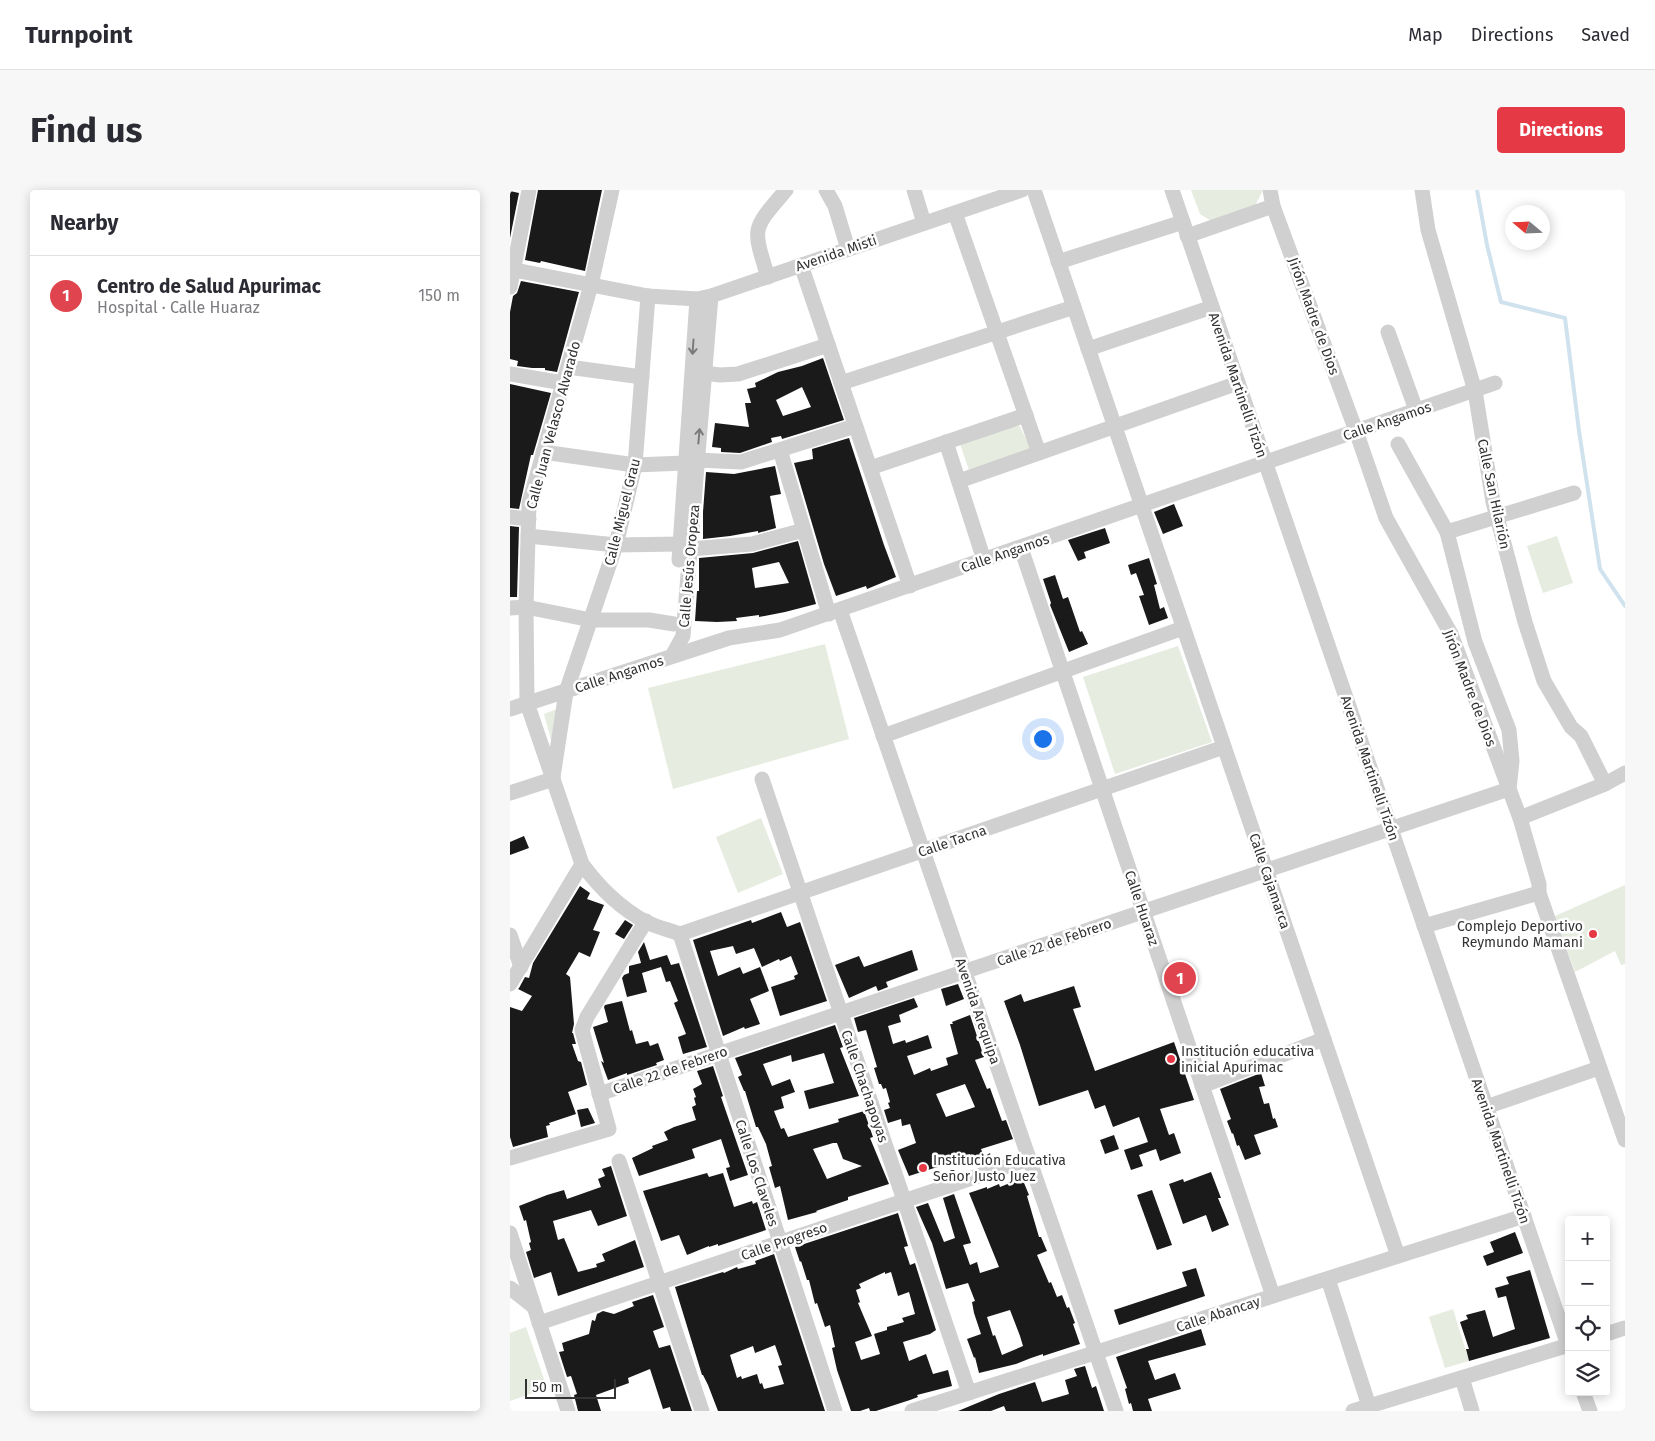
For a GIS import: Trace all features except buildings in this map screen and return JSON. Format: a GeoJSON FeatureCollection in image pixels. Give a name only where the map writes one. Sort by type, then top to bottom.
{"type":"FeatureCollection","features":[{"type":"Feature","properties":{"kind":"street"},"geometry":{"type":"LineString","coordinates":[[510,287],[529,190]]}},
{"type":"Feature","properties":{"kind":"street","name":"Calle Juan Velasco Alvarado"},"geometry":{"type":"LineString","coordinates":[[612,190],[591,285],[529,503],[526,608],[527,703],[582,864],[596,883],[614,899],[646,921],[680,934]]}},
{"type":"Feature","properties":{"kind":"street"},"geometry":{"type":"LineString","coordinates":[[768,276],[757,242],[757,234],[762,218],[786,190]]}},
{"type":"Feature","properties":{"kind":"street"},"geometry":{"type":"LineString","coordinates":[[826,190],[835,206],[848,249]]}},
{"type":"Feature","properties":{"kind":"street"},"geometry":{"type":"LineString","coordinates":[[914,190],[924,224]]}},
{"type":"Feature","properties":{"kind":"street","name":"Avenida Misti"},"geometry":{"type":"LineString","coordinates":[[512,269],[648,296],[704,297],[924,224],[1003,193],[1022,190]]}},
{"type":"Feature","properties":{"kind":"street","name":"Calle Cajamarca"},"geometry":{"type":"LineString","coordinates":[[1034,190],[1398,1256]]}},
{"type":"Feature","properties":{"kind":"street","name":"Avenida Martinelli Tizón"},"geometry":{"type":"LineString","coordinates":[[1172,190],[1565,1337]]}},
{"type":"Feature","properties":{"kind":"street","name":"Jirón Madre de Dios"},"geometry":{"type":"LineString","coordinates":[[1270,190],[1273,206],[1386,518],[1451,634],[1520,818],[1539,884],[1539,893],[1625,1140]]}},
{"type":"Feature","properties":{"kind":"street","name":"Calle San Hilarión"},"geometry":{"type":"LineString","coordinates":[[1422,190],[1428,230],[1475,390],[1497,518],[1525,622],[1544,681],[1570,727],[1581,736],[1605,784]]}},
{"type":"Feature","properties":{"kind":"street"},"geometry":{"type":"LineString","coordinates":[[1058,262],[1273,206]]}},
{"type":"Feature","properties":{"kind":"street"},"geometry":{"type":"LineString","coordinates":[[955,213],[1039,453]]}},
{"type":"Feature","properties":{"kind":"street"},"geometry":{"type":"LineString","coordinates":[[801,265],[910,586]]}},
{"type":"Feature","properties":{"kind":"street","name":"Calle Miguel Grau"},"geometry":{"type":"LineString","coordinates":[[553,779],[566,692],[616,545],[635,465],[648,296]]}},
{"type":"Feature","properties":{"kind":"street","name":"Calle Jesús Oropeza"},"geometry":{"type":"LineString","coordinates":[[691,462],[704,373],[704,297]]}},
{"type":"Feature","properties":{"kind":"street","name":"Calle Jesús Oropeza"},"geometry":{"type":"LineString","coordinates":[[672,656],[677,632],[685,546],[704,297]]}},
{"type":"Feature","properties":{"kind":"street"},"geometry":{"type":"LineString","coordinates":[[841,384],[1074,307]]}},
{"type":"Feature","properties":{"kind":"street"},"geometry":{"type":"LineString","coordinates":[[1088,349],[1212,307]]}},
{"type":"Feature","properties":{"kind":"street"},"geometry":{"type":"LineString","coordinates":[[1388,332],[1416,410]]}},
{"type":"Feature","properties":{"kind":"street"},"geometry":{"type":"LineString","coordinates":[[704,373],[720,375],[738,374],[828,345]]}},
{"type":"Feature","properties":{"kind":"street"},"geometry":{"type":"LineString","coordinates":[[568,367],[642,377]]}},
{"type":"Feature","properties":{"kind":"street"},"geometry":{"type":"LineString","coordinates":[[510,374],[563,383]]}},
{"type":"Feature","properties":{"kind":"street"},"geometry":{"type":"LineString","coordinates":[[959,481],[1238,383]]}},
{"type":"Feature","properties":{"kind":"street","name":"Calle Angamos"},"geometry":{"type":"LineString","coordinates":[[510,709],[729,638],[780,630],[1495,383]]}},
{"type":"Feature","properties":{"kind":"street"},"geometry":{"type":"LineString","coordinates":[[870,468],[1026,415]]}},
{"type":"Feature","properties":{"kind":"street"},"geometry":{"type":"LineString","coordinates":[[544,452],[635,465],[741,462],[855,426]]}},
{"type":"Feature","properties":{"kind":"street"},"geometry":{"type":"LineString","coordinates":[[946,442],[984,560]]}},
{"type":"Feature","properties":{"kind":"street"},"geometry":{"type":"LineString","coordinates":[[1398,444],[1447,532],[1475,642],[1509,730],[1512,761],[1509,790]]}},
{"type":"Feature","properties":{"kind":"street","name":"Avenida Arequipa"},"geometry":{"type":"LineString","coordinates":[[780,450],[804,530],[883,736],[1116,1411]]}},
{"type":"Feature","properties":{"kind":"street"},"geometry":{"type":"LineString","coordinates":[[1447,532],[1574,493]]}},
{"type":"Feature","properties":{"kind":"street"},"geometry":{"type":"LineString","coordinates":[[510,517],[529,519]]}},
{"type":"Feature","properties":{"kind":"street"},"geometry":{"type":"LineString","coordinates":[[528,536],[616,545],[685,546],[752,544],[804,530]]}},
{"type":"Feature","properties":{"kind":"street","name":"Calle Huaraz"},"geometry":{"type":"LineString","coordinates":[[1021,548],[1273,1296]]}},
{"type":"Feature","properties":{"kind":"street"},"geometry":{"type":"LineString","coordinates":[[510,608],[526,608],[591,620],[649,620],[677,632],[729,638]]}},
{"type":"Feature","properties":{"kind":"street"},"geometry":{"type":"LineString","coordinates":[[883,736],[1183,628]]}},
{"type":"Feature","properties":{"kind":"street","name":"Calle Tacna"},"geometry":{"type":"LineString","coordinates":[[680,934],[1224,747]]}},
{"type":"Feature","properties":{"kind":"street"},"geometry":{"type":"LineString","coordinates":[[1520,818],[1605,784],[1625,773]]}},
{"type":"Feature","properties":{"kind":"street"},"geometry":{"type":"LineString","coordinates":[[510,793],[553,779]]}},
{"type":"Feature","properties":{"kind":"street","name":"Calle Chachapoyas"},"geometry":{"type":"LineString","coordinates":[[762,779],[969,1393]]}},
{"type":"Feature","properties":{"kind":"street","name":"Calle 22 de Febrero"},"geometry":{"type":"LineString","coordinates":[[600,1094],[1509,790]]}},
{"type":"Feature","properties":{"kind":"street"},"geometry":{"type":"LineString","coordinates":[[510,984],[582,864]]}},
{"type":"Feature","properties":{"kind":"street"},"geometry":{"type":"LineString","coordinates":[[1424,926],[1539,893]]}},
{"type":"Feature","properties":{"kind":"street"},"geometry":{"type":"LineString","coordinates":[[510,1158],[609,1128],[582,1030],[586,1017],[646,921]]}},
{"type":"Feature","properties":{"kind":"street","name":"Calle Los Claveles"},"geometry":{"type":"LineString","coordinates":[[680,934],[835,1411]]}},
{"type":"Feature","properties":{"kind":"street"},"geometry":{"type":"LineString","coordinates":[[510,935],[521,966]]}},
{"type":"Feature","properties":{"kind":"street"},"geometry":{"type":"LineString","coordinates":[[1202,1086],[1324,1039]]}},
{"type":"Feature","properties":{"kind":"street"},"geometry":{"type":"LineString","coordinates":[[1486,1107],[1599,1068]]}},
{"type":"Feature","properties":{"kind":"street","name":"Calle Progreso"},"geometry":{"type":"LineString","coordinates":[[539,1323],[1028,1159]]}},
{"type":"Feature","properties":{"kind":"street"},"geometry":{"type":"LineString","coordinates":[[619,1161],[702,1411]]}},
{"type":"Feature","properties":{"kind":"street","name":"Calle Abancay"},"geometry":{"type":"LineString","coordinates":[[912,1411],[1524,1216]]}},
{"type":"Feature","properties":{"kind":"street"},"geometry":{"type":"LineString","coordinates":[[510,1233],[568,1411]]}},
{"type":"Feature","properties":{"kind":"street"},"geometry":{"type":"LineString","coordinates":[[1328,1279],[1369,1406]]}},
{"type":"Feature","properties":{"kind":"street"},"geometry":{"type":"LineString","coordinates":[[510,1288],[533,1306]]}},
{"type":"Feature","properties":{"kind":"street"},"geometry":{"type":"LineString","coordinates":[[1610,1333],[1625,1328]]}},
{"type":"Feature","properties":{"kind":"street"},"geometry":{"type":"LineString","coordinates":[[1353,1411],[1565,1347]]}},
{"type":"Feature","properties":{"kind":"street"},"geometry":{"type":"LineString","coordinates":[[1462,1378],[1472,1411]]}},
{"type":"Feature","properties":{"kind":"street"},"geometry":{"type":"LineString","coordinates":[[1585,1396],[1590,1411]]}},
{"type":"Feature","properties":{"kind":"shaded area"},"geometry":{"type":"Polygon","coordinates":[[[1191,190],[1262,190],[1262,192],[1255,206],[1211,221],[1200,214],[1191,190]]]}},
{"type":"Feature","properties":{"kind":"shaded area"},"geometry":{"type":"Polygon","coordinates":[[[1019,425],[1031,449],[969,470],[960,444],[1019,425]]]}},
{"type":"Feature","properties":{"kind":"shaded area"},"geometry":{"type":"Polygon","coordinates":[[[1557,536],[1573,583],[1543,593],[1527,546],[1557,536]]]}},
{"type":"Feature","properties":{"kind":"shaded area"},"geometry":{"type":"Polygon","coordinates":[[[825,644],[849,739],[673,789],[648,688],[825,644]]]}},
{"type":"Feature","properties":{"kind":"shaded area"},"geometry":{"type":"Polygon","coordinates":[[[1178,646],[1212,742],[1115,774],[1083,677],[1178,646]]]}},
{"type":"Feature","properties":{"kind":"shaded area"},"geometry":{"type":"Polygon","coordinates":[[[557,709],[553,747],[544,714],[557,709]]]}},
{"type":"Feature","properties":{"kind":"shaded area"},"geometry":{"type":"Polygon","coordinates":[[[761,818],[783,874],[738,893],[716,837],[761,818]]]}},
{"type":"Feature","properties":{"kind":"shaded area","name":"Complejo Deportivo Reymundo Mamani"},"geometry":{"type":"Polygon","coordinates":[[[1625,885],[1625,964],[1621,965],[1615,951],[1575,972],[1555,916],[1625,885]]]}},
{"type":"Feature","properties":{"kind":"shaded area"},"geometry":{"type":"Polygon","coordinates":[[[1453,1309],[1469,1361],[1445,1368],[1429,1317],[1453,1309]]]}},
{"type":"Feature","properties":{"kind":"shaded area"},"geometry":{"type":"Polygon","coordinates":[[[526,1327],[547,1388],[510,1401],[510,1333],[526,1327]]]}},
{"type":"Feature","properties":{"kind":"waterway"},"geometry":{"type":"LineString","coordinates":[[1477,190],[1487,245],[1501,302],[1565,318],[1579,431],[1600,569],[1625,606]]}},
{"type":"Feature","properties":{"kind":"place","name":"Complejo Deportivo Reymundo Mamani"},"geometry":{"type":"Point","coordinates":[1593,934]}},
{"type":"Feature","properties":{"kind":"place","name":"Centro de Salud Apurimac"},"geometry":{"type":"Point","coordinates":[1180,978]}},
{"type":"Feature","properties":{"kind":"place","name":"Institución educativa inicial Apurimac"},"geometry":{"type":"Point","coordinates":[1171,1059]}},
{"type":"Feature","properties":{"kind":"place","name":"Institución Educativa Señor Justo Juez"},"geometry":{"type":"Point","coordinates":[923,1168]}}]}
